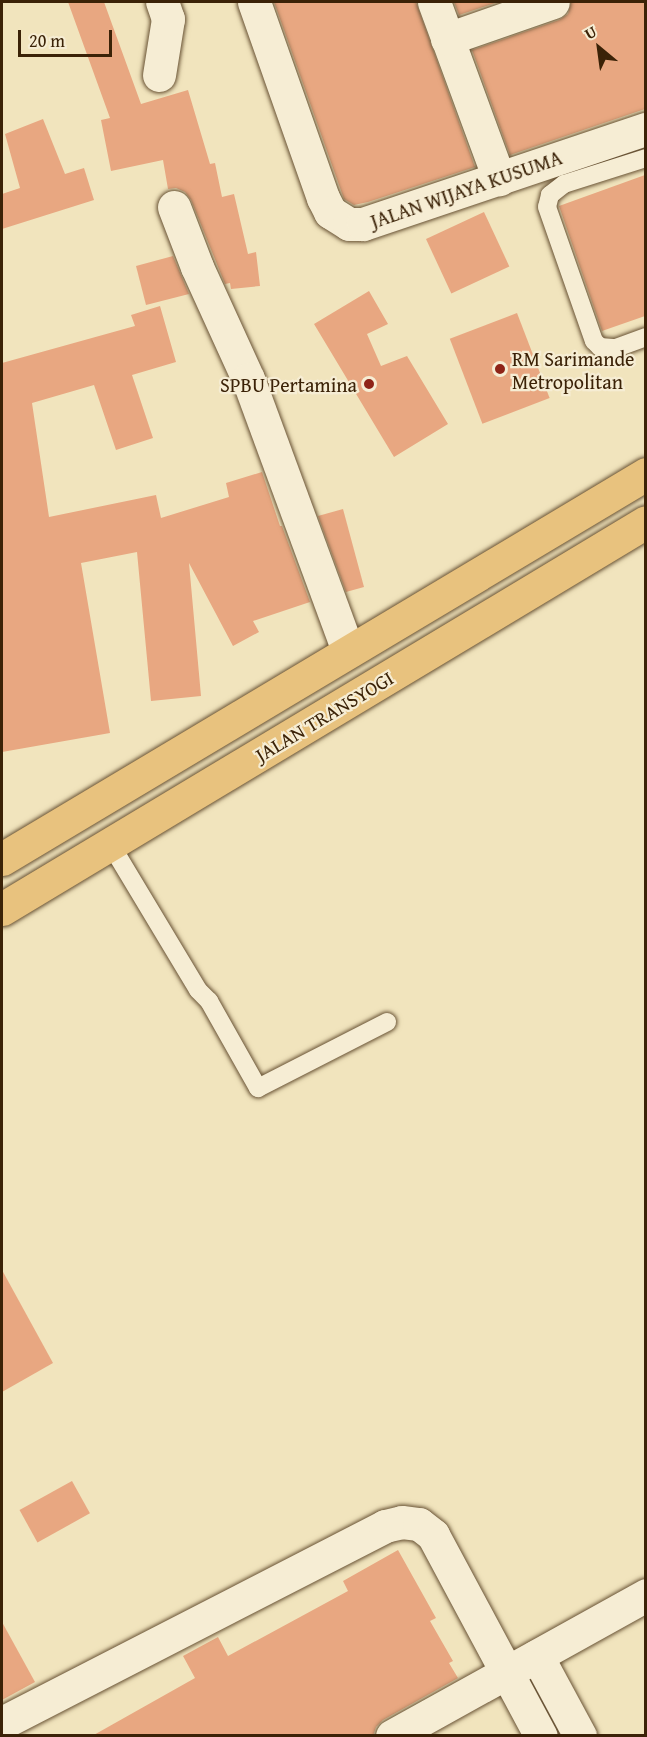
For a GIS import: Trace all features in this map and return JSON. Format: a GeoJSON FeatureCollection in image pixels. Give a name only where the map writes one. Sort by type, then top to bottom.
{"type":"FeatureCollection","features":[{"type":"Feature","properties":{"kind":"highway"},"geometry":{"type":"LineString","coordinates":[[4,850],[348,651],[645,474]]}},
{"type":"Feature","properties":{"kind":"highway","name":"JALAN TRANSYOGI"},"geometry":{"type":"LineString","coordinates":[[2,909],[645,522]]}},
{"type":"Feature","properties":{"kind":"street"},"geometry":{"type":"LineString","coordinates":[[159,75],[168,19],[162,2]]}},
{"type":"Feature","properties":{"kind":"street","name":"JALAN WIJAYA KUSUMA"},"geometry":{"type":"LineString","coordinates":[[254,2],[323,198],[330,212],[339,220],[356,225],[363,224],[645,129]]}},
{"type":"Feature","properties":{"kind":"street"},"geometry":{"type":"LineString","coordinates":[[434,2],[499,179]]}},
{"type":"Feature","properties":{"kind":"street"},"geometry":{"type":"LineString","coordinates":[[447,39],[553,2]]}},
{"type":"Feature","properties":{"kind":"street"},"geometry":{"type":"LineString","coordinates":[[174,207],[197,267],[248,379],[348,651]]}},
{"type":"Feature","properties":{"kind":"street"},"geometry":{"type":"LineString","coordinates":[[2,1723],[394,1523],[419,1524],[433,1535],[541,1736]]}},
{"type":"Feature","properties":{"kind":"street"},"geometry":{"type":"LineString","coordinates":[[392,1736],[645,1595]]}},
{"type":"Feature","properties":{"kind":"street"},"geometry":{"type":"LineString","coordinates":[[537,1656],[580,1736]]}},
{"type":"Feature","properties":{"kind":"lane"},"geometry":{"type":"LineString","coordinates":[[645,158],[564,184],[550,195],[547,207],[594,341],[600,347],[616,348],[645,337]]}},
{"type":"Feature","properties":{"kind":"lane"},"geometry":{"type":"LineString","coordinates":[[111,845],[198,990],[208,1000],[258,1088],[387,1022]]}},
{"type":"Feature","properties":{"kind":"building"},"geometry":{"type":"Polygon","coordinates":[[[68,2],[104,2],[141,104],[188,90],[210,164],[215,163],[222,197],[234,194],[248,254],[256,252],[260,286],[231,289],[230,283],[225,284],[191,200],[185,192],[176,188],[168,189],[163,160],[111,171],[101,120],[110,118],[68,2]]]}},
{"type":"Feature","properties":{"kind":"building"},"geometry":{"type":"Polygon","coordinates":[[[274,2],[416,2],[475,167],[368,202],[354,205],[344,199],[274,2]]]}},
{"type":"Feature","properties":{"kind":"building"},"geometry":{"type":"Polygon","coordinates":[[[454,2],[498,2],[459,15],[454,2]]]}},
{"type":"Feature","properties":{"kind":"building"},"geometry":{"type":"Polygon","coordinates":[[[571,2],[645,2],[645,109],[510,155],[472,50],[559,20],[568,14],[571,2]]]}},
{"type":"Feature","properties":{"kind":"building"},"geometry":{"type":"Polygon","coordinates":[[[43,119],[65,174],[84,168],[94,200],[2,229],[2,194],[20,188],[5,134],[43,119]]]}},
{"type":"Feature","properties":{"kind":"building"},"geometry":{"type":"Polygon","coordinates":[[[645,175],[645,316],[602,331],[559,206],[645,175]]]}},
{"type":"Feature","properties":{"kind":"building"},"geometry":{"type":"Polygon","coordinates":[[[484,212],[509,266],[451,293],[426,239],[484,212]]]}},
{"type":"Feature","properties":{"kind":"building"},"geometry":{"type":"Polygon","coordinates":[[[173,256],[189,294],[146,305],[136,266],[173,256]]]}},
{"type":"Feature","properties":{"kind":"building"},"geometry":{"type":"Polygon","coordinates":[[[369,291],[388,324],[367,334],[381,366],[407,356],[448,424],[394,457],[314,324],[369,291]]]}},
{"type":"Feature","properties":{"kind":"building"},"geometry":{"type":"Polygon","coordinates":[[[160,306],[176,362],[132,375],[153,438],[116,450],[94,385],[32,403],[49,517],[156,495],[161,518],[229,497],[226,483],[262,472],[280,526],[282,526],[310,602],[253,621],[259,632],[233,646],[189,563],[201,696],[151,701],[137,552],[81,563],[110,733],[2,752],[2,363],[135,326],[131,315],[160,306]]]}},
{"type":"Feature","properties":{"kind":"building","name":"RM Sarimande Metropolitan"},"geometry":{"type":"Polygon","coordinates":[[[517,313],[550,398],[482,424],[450,339],[517,313]]]}},
{"type":"Feature","properties":{"kind":"building"},"geometry":{"type":"Polygon","coordinates":[[[343,509],[364,587],[346,592],[318,516],[343,509]]]}},
{"type":"Feature","properties":{"kind":"building"},"geometry":{"type":"Polygon","coordinates":[[[2,1270],[53,1363],[2,1392],[2,1270]]]}},
{"type":"Feature","properties":{"kind":"building"},"geometry":{"type":"Polygon","coordinates":[[[72,1481],[90,1513],[37,1542],[20,1510],[72,1481]]]}},
{"type":"Feature","properties":{"kind":"building"},"geometry":{"type":"Polygon","coordinates":[[[398,1550],[436,1618],[430,1621],[453,1661],[449,1663],[458,1678],[383,1720],[376,1727],[373,1736],[92,1736],[195,1678],[183,1656],[218,1637],[228,1656],[348,1591],[343,1581],[398,1550]]]}},
{"type":"Feature","properties":{"kind":"building"},"geometry":{"type":"Polygon","coordinates":[[[2,1622],[35,1682],[2,1700],[2,1622]]]}},
{"type":"Feature","properties":{"kind":"place","name":"RM Sarimande Metropolitan"},"geometry":{"type":"Point","coordinates":[500,369]}},
{"type":"Feature","properties":{"kind":"place","name":"SPBU Pertamina"},"geometry":{"type":"Point","coordinates":[369,384]}}]}
